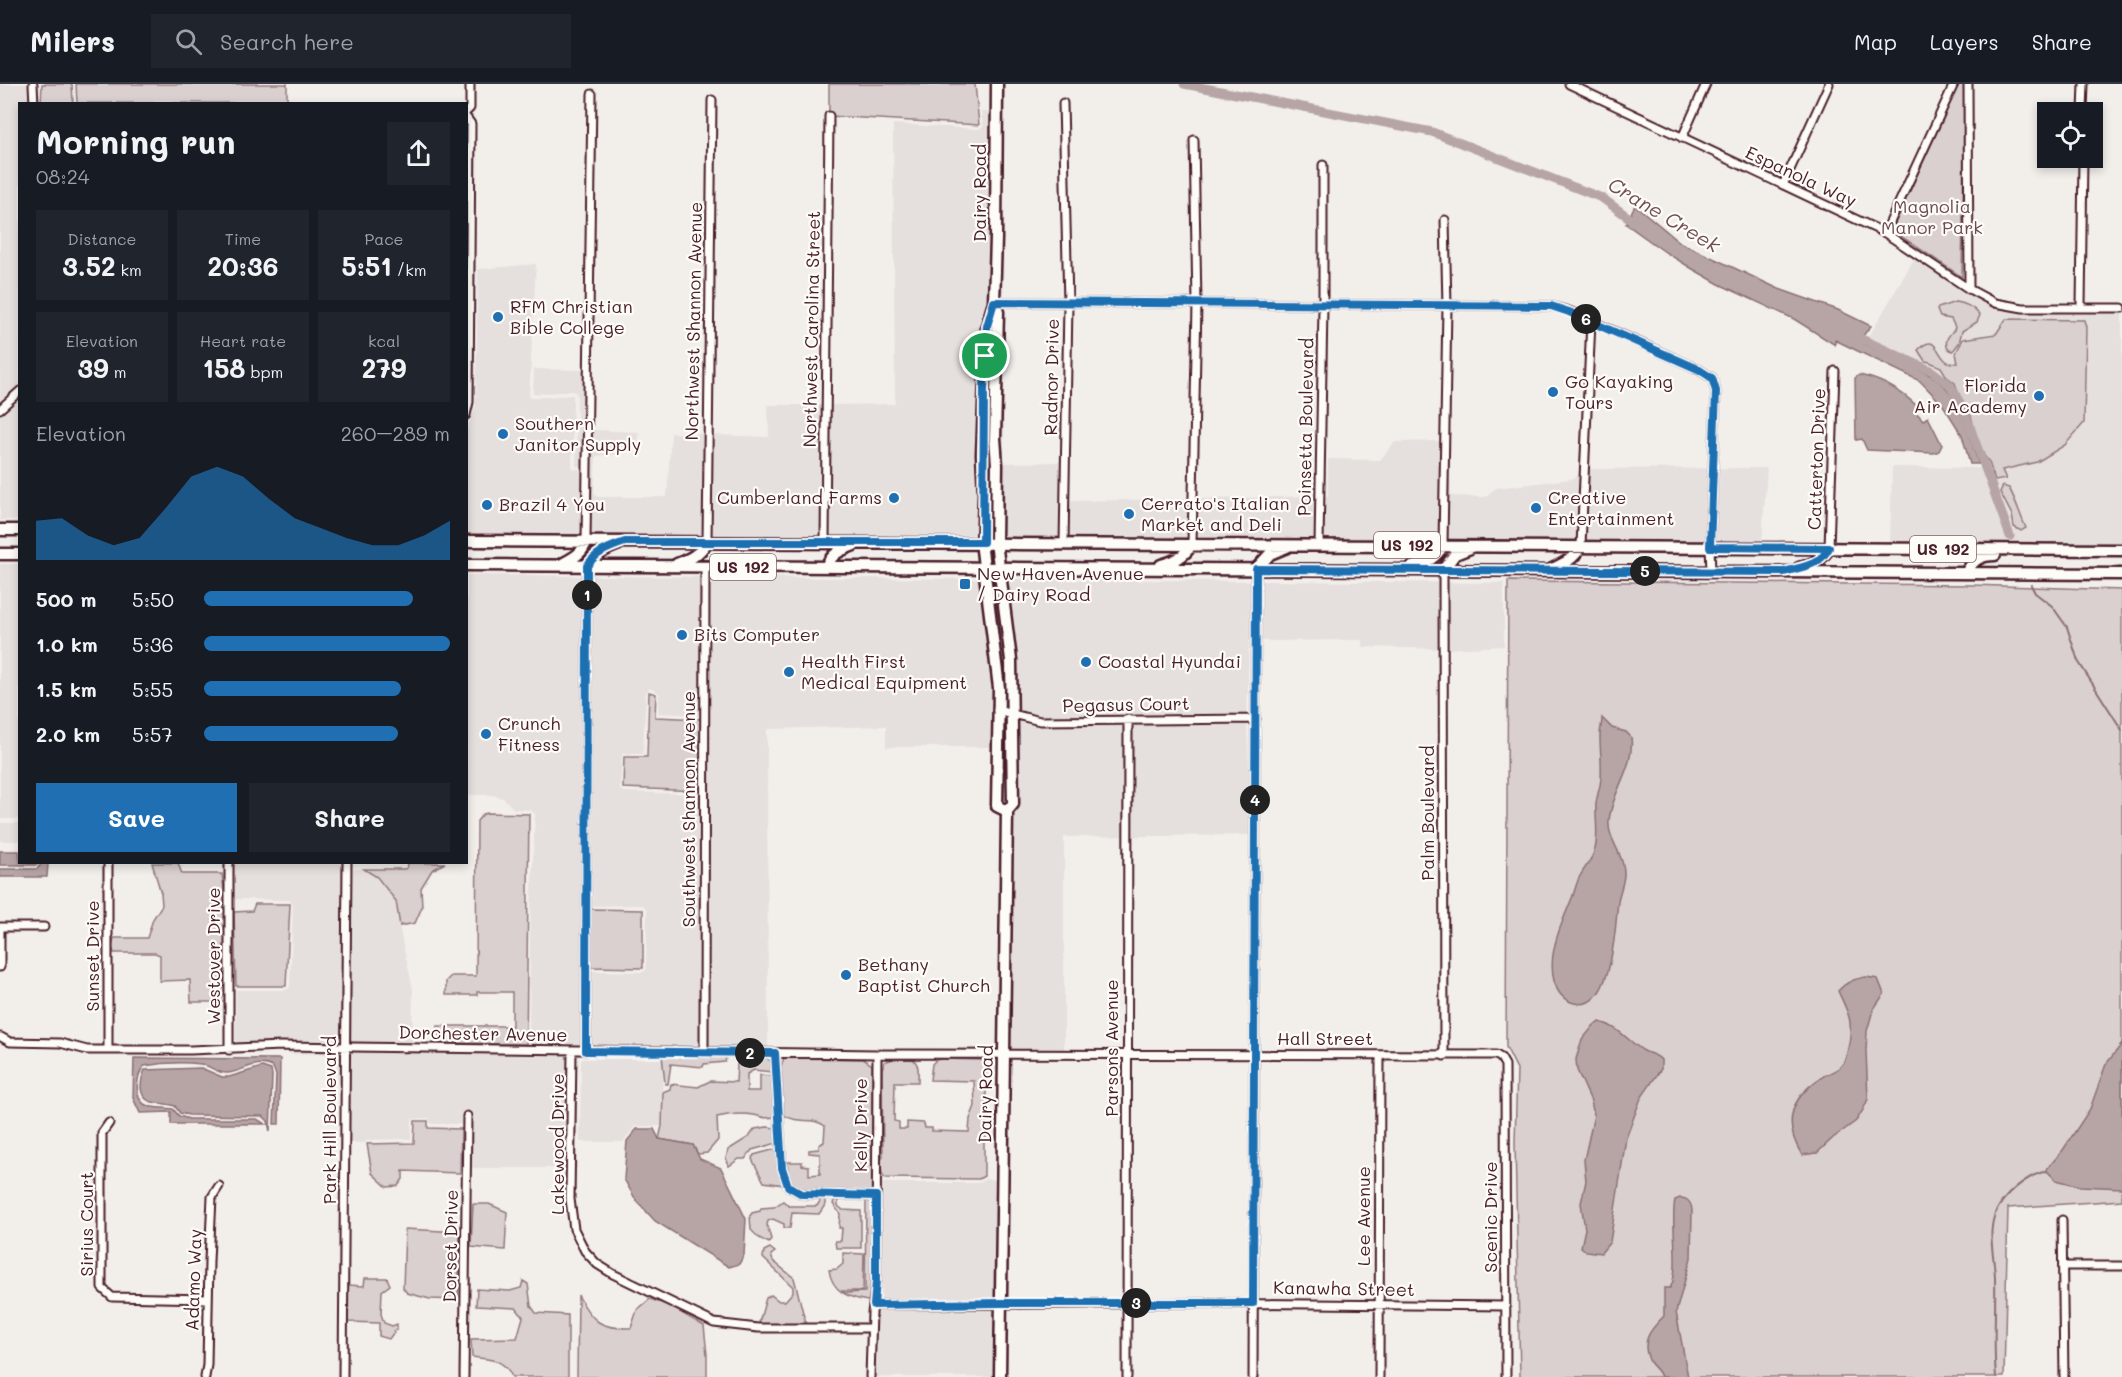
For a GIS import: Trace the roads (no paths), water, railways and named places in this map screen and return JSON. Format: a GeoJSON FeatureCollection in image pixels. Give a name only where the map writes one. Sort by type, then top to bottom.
{"type":"FeatureCollection","features":[{"type":"Feature","properties":{"kind":"main road","name":"Dairy Road"},"geometry":{"type":"LineString","coordinates":[[997,84],[994,302],[987,326],[984,376],[983,542],[999,687],[997,806],[1007,811]]}},
{"type":"Feature","properties":{"kind":"main road","name":"Dairy Road"},"geometry":{"type":"LineString","coordinates":[[994,302],[998,312],[995,438],[996,542],[1011,660],[1013,804],[1007,811],[1000,1377]]}},
{"type":"Feature","properties":{"kind":"main road"},"geometry":{"type":"LineString","coordinates":[[0,530],[18,530]]}},
{"type":"Feature","properties":{"kind":"main road","name":"US 192"},"geometry":{"type":"LineString","coordinates":[[468,541],[996,542],[2122,550]]}},
{"type":"Feature","properties":{"kind":"main road"},"geometry":{"type":"LineString","coordinates":[[557,566],[578,555],[584,550],[586,542]]}},
{"type":"Feature","properties":{"kind":"main road"},"geometry":{"type":"LineString","coordinates":[[587,566],[600,552],[625,542]]}},
{"type":"Feature","properties":{"kind":"main road"},"geometry":{"type":"LineString","coordinates":[[671,567],[693,558],[701,552],[707,542]]}},
{"type":"Feature","properties":{"kind":"main road"},"geometry":{"type":"LineString","coordinates":[[826,567],[836,552],[863,542]]}},
{"type":"Feature","properties":{"kind":"main road"},"geometry":{"type":"LineString","coordinates":[[1149,568],[1176,561],[1187,553],[1192,544]]}},
{"type":"Feature","properties":{"kind":"main road"},"geometry":{"type":"LineString","coordinates":[[1256,569],[1270,554],[1293,544]]}},
{"type":"Feature","properties":{"kind":"main road"},"geometry":{"type":"LineString","coordinates":[[1406,570],[1438,555],[1443,545]]}},
{"type":"Feature","properties":{"kind":"main road"},"geometry":{"type":"LineString","coordinates":[[1443,570],[1455,554],[1475,546]]}},
{"type":"Feature","properties":{"kind":"main road"},"geometry":{"type":"LineString","coordinates":[[1549,570],[1569,561],[1581,546]]}},
{"type":"Feature","properties":{"kind":"main road"},"geometry":{"type":"LineString","coordinates":[[1784,572],[1815,564],[1824,557],[1829,548]]}},
{"type":"Feature","properties":{"kind":"main road"},"geometry":{"type":"LineString","coordinates":[[1966,573],[1971,564],[1984,556],[2060,556],[2091,549]]}},
{"type":"Feature","properties":{"kind":"main road"},"geometry":{"type":"LineString","coordinates":[[0,554],[18,555]]}},
{"type":"Feature","properties":{"kind":"main road","name":"US 192"},"geometry":{"type":"LineString","coordinates":[[468,565],[2122,574]]}},
{"type":"Feature","properties":{"kind":"street"},"geometry":{"type":"LineString","coordinates":[[33,84],[34,102]]}},
{"type":"Feature","properties":{"kind":"street"},"geometry":{"type":"LineString","coordinates":[[468,111],[470,84]]}},
{"type":"Feature","properties":{"kind":"street","name":"Espanola Way"},"geometry":{"type":"LineString","coordinates":[[1569,84],[1885,233],[1969,289],[1995,303],[2023,308],[2122,308]]}},
{"type":"Feature","properties":{"kind":"street"},"geometry":{"type":"LineString","coordinates":[[1682,138],[1706,84]]}},
{"type":"Feature","properties":{"kind":"street"},"geometry":{"type":"LineString","coordinates":[[1783,185],[1829,84]]}},
{"type":"Feature","properties":{"kind":"street"},"geometry":{"type":"LineString","coordinates":[[1885,233],[1954,84]]}},
{"type":"Feature","properties":{"kind":"street"},"geometry":{"type":"LineString","coordinates":[[1968,84],[1969,289]]}},
{"type":"Feature","properties":{"kind":"street"},"geometry":{"type":"LineString","coordinates":[[2083,102],[2084,84]]}},
{"type":"Feature","properties":{"kind":"street"},"geometry":{"type":"LineString","coordinates":[[586,542],[592,94]]}},
{"type":"Feature","properties":{"kind":"street","name":"Northwest Shannon Avenue"},"geometry":{"type":"LineString","coordinates":[[707,542],[712,100]]}},
{"type":"Feature","properties":{"kind":"street","name":"Radnor Drive"},"geometry":{"type":"LineString","coordinates":[[1063,103],[1068,303],[1064,544]]}},
{"type":"Feature","properties":{"kind":"street","name":"Northwest Carolina Street"},"geometry":{"type":"LineString","coordinates":[[825,542],[829,116]]}},
{"type":"Feature","properties":{"kind":"street"},"geometry":{"type":"LineString","coordinates":[[468,118],[471,124],[471,135],[468,406]]}},
{"type":"Feature","properties":{"kind":"street"},"geometry":{"type":"LineString","coordinates":[[1192,544],[1197,304],[1194,140]]}},
{"type":"Feature","properties":{"kind":"street","name":"Poinsetta Boulevard"},"geometry":{"type":"LineString","coordinates":[[1319,544],[1323,165]]}},
{"type":"Feature","properties":{"kind":"street"},"geometry":{"type":"LineString","coordinates":[[2081,307],[2083,168]]}},
{"type":"Feature","properties":{"kind":"street"},"geometry":{"type":"LineString","coordinates":[[1443,545],[1447,306],[1445,220]]}},
{"type":"Feature","properties":{"kind":"street"},"geometry":{"type":"LineString","coordinates":[[994,302],[1551,306],[1569,312],[1698,369],[1712,378],[1716,391],[1711,572]]}},
{"type":"Feature","properties":{"kind":"street"},"geometry":{"type":"LineString","coordinates":[[1581,546],[1591,321]]}},
{"type":"Feature","properties":{"kind":"street","name":"Catterton Drive"},"geometry":{"type":"LineString","coordinates":[[1829,548],[1835,371]]}},
{"type":"Feature","properties":{"kind":"street"},"geometry":{"type":"LineString","coordinates":[[0,408],[18,393]]}},
{"type":"Feature","properties":{"kind":"street"},"geometry":{"type":"LineString","coordinates":[[586,1051],[587,566]]}},
{"type":"Feature","properties":{"kind":"street","name":"Southwest Shannon Avenue"},"geometry":{"type":"LineString","coordinates":[[704,1052],[705,567]]}},
{"type":"Feature","properties":{"kind":"street"},"geometry":{"type":"LineString","coordinates":[[1252,1377],[1256,569]]}},
{"type":"Feature","properties":{"kind":"street","name":"Palm Boulevard"},"geometry":{"type":"LineString","coordinates":[[1443,570],[1443,1056]]}},
{"type":"Feature","properties":{"kind":"street","name":"Pegasus Court"},"geometry":{"type":"LineString","coordinates":[[998,710],[1040,721],[1256,719]]}},
{"type":"Feature","properties":{"kind":"street","name":"Parsons Avenue"},"geometry":{"type":"LineString","coordinates":[[1127,1377],[1128,719]]}},
{"type":"Feature","properties":{"kind":"street","name":"Sunset Drive"},"geometry":{"type":"LineString","coordinates":[[108,864],[108,1050]]}},
{"type":"Feature","properties":{"kind":"street","name":"Westover Drive"},"geometry":{"type":"LineString","coordinates":[[229,1050],[230,864]]}},
{"type":"Feature","properties":{"kind":"street","name":"Park Hill Boulevard"},"geometry":{"type":"LineString","coordinates":[[343,1377],[347,864]]}},
{"type":"Feature","properties":{"kind":"street"},"geometry":{"type":"LineString","coordinates":[[0,967],[0,927],[44,927]]}},
{"type":"Feature","properties":{"kind":"street","name":"Dorchester Avenue"},"geometry":{"type":"LineString","coordinates":[[1,1037],[10,1042],[60,1043],[87,1050],[229,1050],[281,1046],[1003,1054]]}},
{"type":"Feature","properties":{"kind":"street","name":"Lakewood Drive"},"geometry":{"type":"LineString","coordinates":[[572,1051],[570,1199],[574,1229],[585,1251],[597,1264],[714,1323],[758,1328],[871,1328]]}},
{"type":"Feature","properties":{"kind":"street"},"geometry":{"type":"LineString","coordinates":[[775,1053],[782,1168],[788,1186],[802,1194],[876,1196]]}},
{"type":"Feature","properties":{"kind":"street","name":"Kelly Drive"},"geometry":{"type":"LineString","coordinates":[[870,1377],[871,1328],[876,1281],[877,1054]]}},
{"type":"Feature","properties":{"kind":"street","name":"Hall Street"},"geometry":{"type":"LineString","coordinates":[[1003,1054],[1496,1055],[1501,1058]]}},
{"type":"Feature","properties":{"kind":"street","name":"Lee Avenue"},"geometry":{"type":"LineString","coordinates":[[1379,1377],[1380,1055]]}},
{"type":"Feature","properties":{"kind":"street","name":"Scenic Drive"},"geometry":{"type":"LineString","coordinates":[[1501,1058],[1505,1065],[1506,1377]]}},
{"type":"Feature","properties":{"kind":"street","name":"Dorset Drive"},"geometry":{"type":"LineString","coordinates":[[464,1377],[468,1116]]}},
{"type":"Feature","properties":{"kind":"street","name":"Sirius Court"},"geometry":{"type":"LineString","coordinates":[[109,1123],[102,1133],[102,1288],[112,1297],[208,1299]]}},
{"type":"Feature","properties":{"kind":"street","name":"Adamo Way"},"geometry":{"type":"LineString","coordinates":[[205,1377],[212,1197],[219,1186]]}},
{"type":"Feature","properties":{"kind":"street"},"geometry":{"type":"LineString","coordinates":[[2062,1220],[2064,1377]]}},
{"type":"Feature","properties":{"kind":"street"},"geometry":{"type":"LineString","coordinates":[[2063,1266],[2122,1266]]}},
{"type":"Feature","properties":{"kind":"street","name":"Kanawha Street"},"geometry":{"type":"LineString","coordinates":[[874,1305],[1253,1303],[1506,1306]]}},
{"type":"Feature","properties":{"kind":"waterway","name":"Crane Creek"},"geometry":{"type":"LineString","coordinates":[[1184,84],[1432,132],[1602,198],[1639,225]]}},
{"type":"Feature","properties":{"kind":"waterway","name":"Crane Creek"},"geometry":{"type":"LineString","coordinates":[[1851,334],[1932,371],[1950,385],[1963,408],[2010,536]]}},
{"type":"Feature","properties":{"kind":"waterway","name":"Crane Creek"},"geometry":{"type":"LineString","coordinates":[[2031,585],[2035,593],[2052,606],[2067,627],[2078,661],[2122,730]]}},
{"type":"Feature","properties":{"kind":"waterway"},"geometry":{"type":"LineString","coordinates":[[1996,1377],[1995,1279],[1991,1238],[1993,1222],[1999,1207],[2016,1187],[2039,1173],[2047,1171]]}},
{"type":"Feature","properties":{"kind":"place","name":"RFM Christian Bible College"},"geometry":{"type":"Point","coordinates":[498,317]}},
{"type":"Feature","properties":{"kind":"place","name":"Go Kayaking Tours"},"geometry":{"type":"Point","coordinates":[1553,392]}},
{"type":"Feature","properties":{"kind":"place","name":"Florida Air Academy"},"geometry":{"type":"Point","coordinates":[2039,396]}},
{"type":"Feature","properties":{"kind":"place","name":"Southern Janitor Supply"},"geometry":{"type":"Point","coordinates":[503,434]}},
{"type":"Feature","properties":{"kind":"place","name":"Cumberland Farms"},"geometry":{"type":"Point","coordinates":[894,498]}},
{"type":"Feature","properties":{"kind":"place","name":"Brazil 4 You"},"geometry":{"type":"Point","coordinates":[487,505]}},
{"type":"Feature","properties":{"kind":"place","name":"Creative Entertainment"},"geometry":{"type":"Point","coordinates":[1536,508]}},
{"type":"Feature","properties":{"kind":"place","name":"Cerrato's Italian Market and Deli"},"geometry":{"type":"Point","coordinates":[1129,514]}},
{"type":"Feature","properties":{"kind":"place","name":"New Haven Avenue / Dairy Road"},"geometry":{"type":"Point","coordinates":[965,584]}},
{"type":"Feature","properties":{"kind":"place","name":"Bits Computer"},"geometry":{"type":"Point","coordinates":[682,635]}},
{"type":"Feature","properties":{"kind":"place","name":"Coastal Hyundai"},"geometry":{"type":"Point","coordinates":[1086,662]}},
{"type":"Feature","properties":{"kind":"place","name":"Health First Medical Equipment"},"geometry":{"type":"Point","coordinates":[789,672]}},
{"type":"Feature","properties":{"kind":"place","name":"Crunch Fitness"},"geometry":{"type":"Point","coordinates":[486,734]}},
{"type":"Feature","properties":{"kind":"place","name":"Bethany Baptist Church"},"geometry":{"type":"Point","coordinates":[846,975]}},
{"type":"Feature","properties":{"kind":"park label","name":"Magnolia Manor Park"},"geometry":{"type":"Point","coordinates":[1932,217]}}]}
